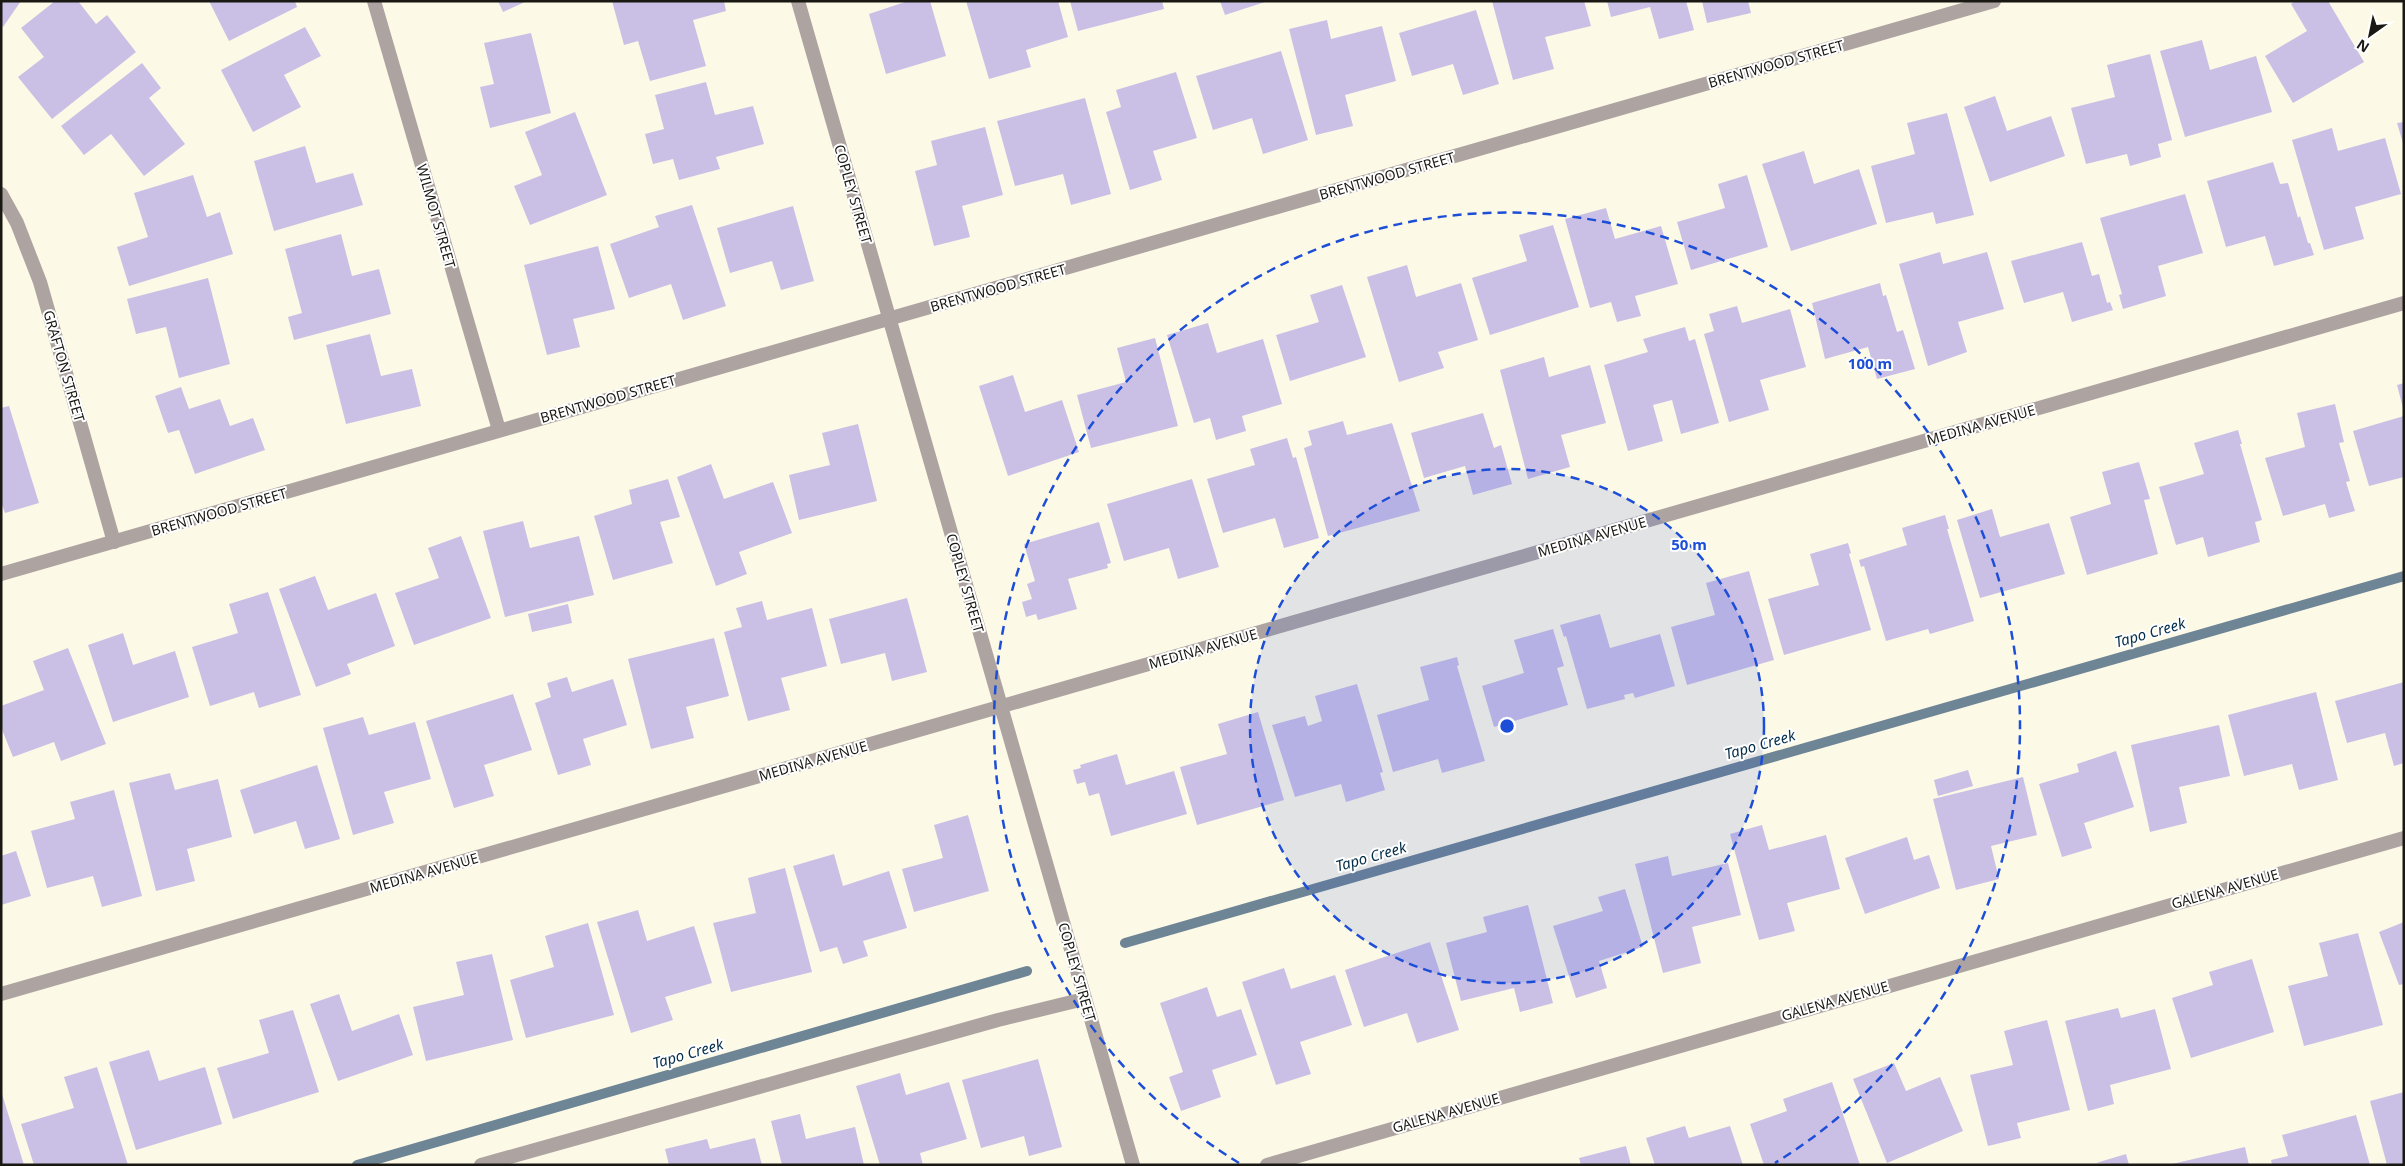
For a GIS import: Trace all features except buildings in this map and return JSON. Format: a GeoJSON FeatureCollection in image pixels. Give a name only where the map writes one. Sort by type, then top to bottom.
{"type":"FeatureCollection","features":[{"type":"Feature","properties":{"kind":"street","name":"WILMOT STREET"},"geometry":{"type":"LineString","coordinates":[[374,1],[498,430]]}},
{"type":"Feature","properties":{"kind":"street","name":"COPLEY STREET"},"geometry":{"type":"LineString","coordinates":[[798,1],[1133,1165]]}},
{"type":"Feature","properties":{"kind":"street","name":"BRENTWOOD STREET"},"geometry":{"type":"LineString","coordinates":[[1,574],[1994,1]]}},
{"type":"Feature","properties":{"kind":"street","name":"GRAFTON STREET"},"geometry":{"type":"LineString","coordinates":[[1,194],[17,223],[40,282],[114,542]]}},
{"type":"Feature","properties":{"kind":"street","name":"MEDINA AVENUE"},"geometry":{"type":"LineString","coordinates":[[1,994],[2404,303]]}},
{"type":"Feature","properties":{"kind":"street","name":"GALENA AVENUE"},"geometry":{"type":"LineString","coordinates":[[1267,1165],[2404,838]]}},
{"type":"Feature","properties":{"kind":"street"},"geometry":{"type":"LineString","coordinates":[[481,1165],[998,1020],[1084,998]]}},
{"type":"Feature","properties":{"kind":"waterway","name":"Tapo Creek"},"geometry":{"type":"LineString","coordinates":[[1125,943],[2404,576]]}},
{"type":"Feature","properties":{"kind":"waterway","name":"Tapo Creek"},"geometry":{"type":"LineString","coordinates":[[357,1165],[1027,971]]}}]}
